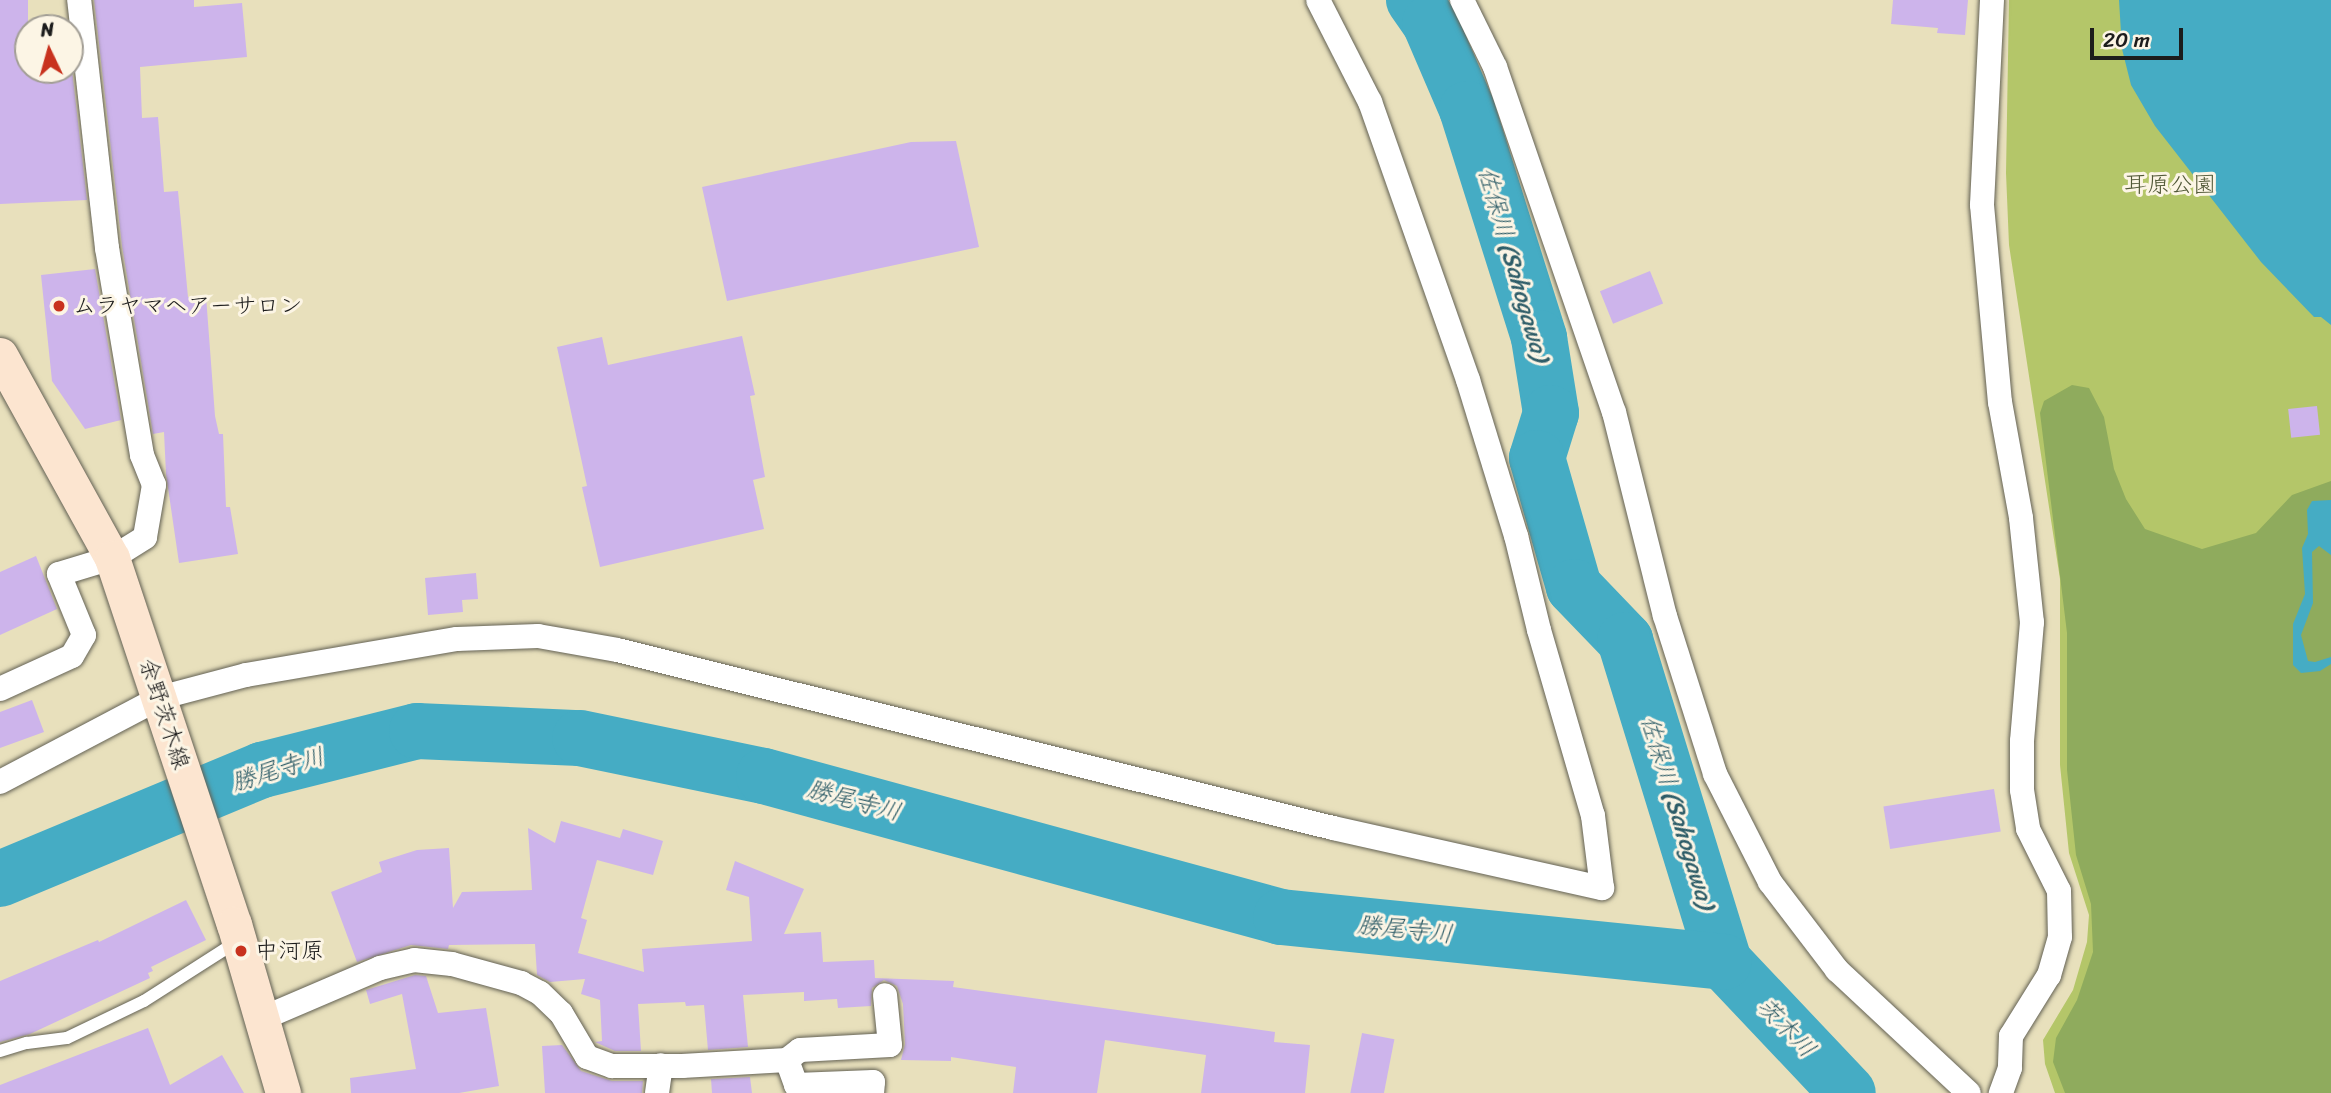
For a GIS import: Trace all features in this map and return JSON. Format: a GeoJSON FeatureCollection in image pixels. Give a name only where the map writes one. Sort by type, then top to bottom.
{"type":"FeatureCollection","features":[{"type":"Feature","properties":{"kind":"main road","name":"余野茨木線"},"geometry":{"type":"LineString","coordinates":[[0,355],[112,558],[219,879],[283,1093]]}},
{"type":"Feature","properties":{"kind":"street"},"geometry":{"type":"LineString","coordinates":[[0,689],[72,656],[84,635],[59,574],[112,558],[145,537],[154,485],[142,455],[107,248],[79,0]]}},
{"type":"Feature","properties":{"kind":"street"},"geometry":{"type":"LineString","coordinates":[[0,782],[162,707],[246,676],[457,639],[538,636],[617,650],[1320,825],[1602,888],[1593,816],[1539,630],[1516,536],[1468,380],[1370,102],[1318,0]]}},
{"type":"Feature","properties":{"kind":"street"},"geometry":{"type":"LineString","coordinates":[[1462,0],[1495,67],[1614,412],[1665,616],[1715,774],[1770,882],[1837,970],[1969,1093]]}},
{"type":"Feature","properties":{"kind":"street"},"geometry":{"type":"LineString","coordinates":[[1993,0],[1982,205],[2000,402],[2021,517],[2032,622],[2022,741],[2022,790],[2028,829],[2060,891],[2060,937],[2049,975],[2011,1036],[2010,1068],[2001,1093]]}},
{"type":"Feature","properties":{"kind":"street"},"geometry":{"type":"LineString","coordinates":[[261,1018],[380,968],[414,960],[452,964],[522,983],[540,993],[561,1013],[587,1057],[611,1066],[661,1065],[787,1060],[800,1050],[890,1045],[885,995]]}},
{"type":"Feature","properties":{"kind":"street"},"geometry":{"type":"LineString","coordinates":[[787,1060],[796,1085],[873,1082],[872,1093]]}},
{"type":"Feature","properties":{"kind":"street"},"geometry":{"type":"LineString","coordinates":[[657,1093],[661,1065]]}},
{"type":"Feature","properties":{"kind":"lane"},"geometry":{"type":"LineString","coordinates":[[0,1051],[27,1043],[67,1038],[144,1001],[238,941]]}},
{"type":"Feature","properties":{"kind":"green space","name":"耳原公園"},"geometry":{"type":"Polygon","coordinates":[[[2009,0],[2331,0],[2331,1093],[2055,1093],[2045,1064],[2043,1040],[2073,990],[2087,942],[2089,915],[2069,853],[2060,765],[2060,579],[2009,245],[2006,173],[2009,0]]]}},
{"type":"Feature","properties":{"kind":"green space"},"geometry":{"type":"Polygon","coordinates":[[[2072,385],[2089,388],[2104,417],[2114,469],[2126,499],[2145,529],[2202,549],[2256,533],[2292,495],[2331,481],[2331,1093],[2065,1093],[2053,1062],[2056,1038],[2077,1000],[2093,952],[2091,904],[2076,855],[2067,770],[2067,633],[2040,413],[2044,401],[2072,385]]]}},
{"type":"Feature","properties":{"kind":"water"},"geometry":{"type":"Polygon","coordinates":[[[2119,0],[2331,0],[2331,325],[2321,317],[2314,317],[2261,262],[2155,126],[2131,85],[2122,49],[2119,0]]]}},
{"type":"Feature","properties":{"kind":"water"},"geometry":{"type":"Polygon","coordinates":[[[2331,500],[2331,555],[2319,546],[2312,552],[2313,603],[2301,635],[2308,661],[2315,662],[2331,657],[2331,664],[2320,671],[2301,673],[2293,665],[2293,624],[2305,594],[2302,548],[2308,534],[2307,510],[2312,501],[2331,500]]]}},
{"type":"Feature","properties":{"kind":"building"},"geometry":{"type":"Polygon","coordinates":[[[0,0],[28,0],[28,14],[14,14],[14,84],[74,84],[87,200],[0,204],[0,0]]]}},
{"type":"Feature","properties":{"kind":"building"},"geometry":{"type":"Polygon","coordinates":[[[94,0],[194,0],[194,7],[242,3],[247,57],[140,67],[142,118],[158,117],[164,192],[178,191],[188,297],[206,296],[215,416],[219,434],[223,434],[226,507],[230,507],[238,554],[179,563],[166,474],[164,432],[153,434],[122,246],[94,0]]]}},
{"type":"Feature","properties":{"kind":"building"},"geometry":{"type":"Polygon","coordinates":[[[1893,0],[1968,0],[1965,35],[1937,33],[1938,28],[1891,24],[1893,0]]]}},
{"type":"Feature","properties":{"kind":"building"},"geometry":{"type":"Polygon","coordinates":[[[956,141],[979,247],[727,301],[702,187],[911,142],[956,141]]]}},
{"type":"Feature","properties":{"kind":"building"},"geometry":{"type":"Polygon","coordinates":[[[95,269],[121,420],[85,429],[52,381],[41,275],[95,269]]]}},
{"type":"Feature","properties":{"kind":"building"},"geometry":{"type":"Polygon","coordinates":[[[1650,271],[1663,303],[1613,324],[1600,291],[1650,271]]]}},
{"type":"Feature","properties":{"kind":"building"},"geometry":{"type":"Polygon","coordinates":[[[742,336],[755,395],[750,396],[765,477],[753,480],[764,529],[600,567],[582,487],[587,486],[557,347],[602,337],[608,365],[742,336]]]}},
{"type":"Feature","properties":{"kind":"building"},"geometry":{"type":"Polygon","coordinates":[[[2317,406],[2320,435],[2291,438],[2288,409],[2317,406]]]}},
{"type":"Feature","properties":{"kind":"building"},"geometry":{"type":"Polygon","coordinates":[[[36,556],[57,609],[0,635],[0,572],[36,556]]]}},
{"type":"Feature","properties":{"kind":"building"},"geometry":{"type":"Polygon","coordinates":[[[476,573],[478,599],[462,600],[463,612],[428,615],[425,578],[476,573]]]}},
{"type":"Feature","properties":{"kind":"building"},"geometry":{"type":"Polygon","coordinates":[[[32,700],[44,732],[0,748],[0,712],[32,700]]]}},
{"type":"Feature","properties":{"kind":"building"},"geometry":{"type":"Polygon","coordinates":[[[1994,789],[2001,831],[1890,849],[1883,807],[1994,789]]]}},
{"type":"Feature","properties":{"kind":"building"},"geometry":{"type":"Polygon","coordinates":[[[561,821],[620,838],[623,829],[663,841],[653,875],[597,860],[581,918],[587,920],[578,953],[644,972],[642,949],[752,941],[749,897],[726,890],[735,861],[804,889],[784,934],[821,932],[823,962],[874,960],[875,978],[954,981],[953,987],[1275,1032],[1274,1042],[1310,1045],[1305,1093],[1201,1093],[1206,1055],[1105,1040],[1097,1093],[1013,1093],[1016,1067],[951,1057],[951,1061],[901,1060],[905,1044],[903,1004],[897,986],[884,980],[872,988],[871,1006],[838,1008],[837,999],[804,1001],[804,992],[743,995],[748,1047],[708,1050],[704,1005],[686,1006],[685,1002],[638,1004],[641,1051],[615,1051],[595,1042],[602,1041],[600,1000],[581,994],[585,979],[550,982],[537,975],[535,944],[449,945],[448,949],[411,945],[357,962],[331,892],[382,872],[379,862],[417,850],[449,848],[453,908],[462,892],[532,890],[528,828],[555,843],[561,821]]]}},
{"type":"Feature","properties":{"kind":"building"},"geometry":{"type":"Polygon","coordinates":[[[186,900],[206,940],[151,967],[153,971],[148,973],[150,978],[30,1034],[0,1042],[0,981],[98,940],[99,942],[186,900]]]}},
{"type":"Feature","properties":{"kind":"building"},"geometry":{"type":"Polygon","coordinates":[[[415,975],[426,976],[438,1013],[486,1008],[499,1086],[459,1093],[351,1093],[350,1078],[416,1069],[402,994],[370,1004],[366,990],[415,975]]]}},
{"type":"Feature","properties":{"kind":"building"},"geometry":{"type":"Polygon","coordinates":[[[148,1028],[170,1085],[222,1055],[244,1093],[0,1093],[0,1085],[148,1028]]]}},
{"type":"Feature","properties":{"kind":"building"},"geometry":{"type":"Polygon","coordinates":[[[1362,1033],[1394,1039],[1384,1093],[1350,1093],[1362,1033]]]}},
{"type":"Feature","properties":{"kind":"building"},"geometry":{"type":"Polygon","coordinates":[[[562,1045],[581,1071],[612,1081],[643,1081],[642,1093],[545,1093],[542,1046],[562,1045]]]}},
{"type":"Feature","properties":{"kind":"building"},"geometry":{"type":"Polygon","coordinates":[[[750,1077],[752,1093],[712,1093],[711,1079],[750,1077]]]}},
{"type":"Feature","properties":{"kind":"waterway","name":"佐保川 (Sahogawa)"},"geometry":{"type":"LineString","coordinates":[[1414,0],[1430,23],[1467,109],[1539,338],[1551,413],[1537,458],[1574,587],[1625,640],[1724,962],[1848,1093]]}},
{"type":"Feature","properties":{"kind":"waterway","name":"勝尾寺川"},"geometry":{"type":"LineString","coordinates":[[0,879],[262,770],[417,731],[580,738],[764,776],[1281,917],[1724,962]]}},
{"type":"Feature","properties":{"kind":"place","name":"ムラヤマヘアーサロン"},"geometry":{"type":"Point","coordinates":[59,306]}},
{"type":"Feature","properties":{"kind":"place","name":"中河原"},"geometry":{"type":"Point","coordinates":[241,951]}},
{"type":"Feature","properties":{"kind":"water label","name":"茨木川"},"geometry":{"type":"Point","coordinates":[1786,1028]}}]}
